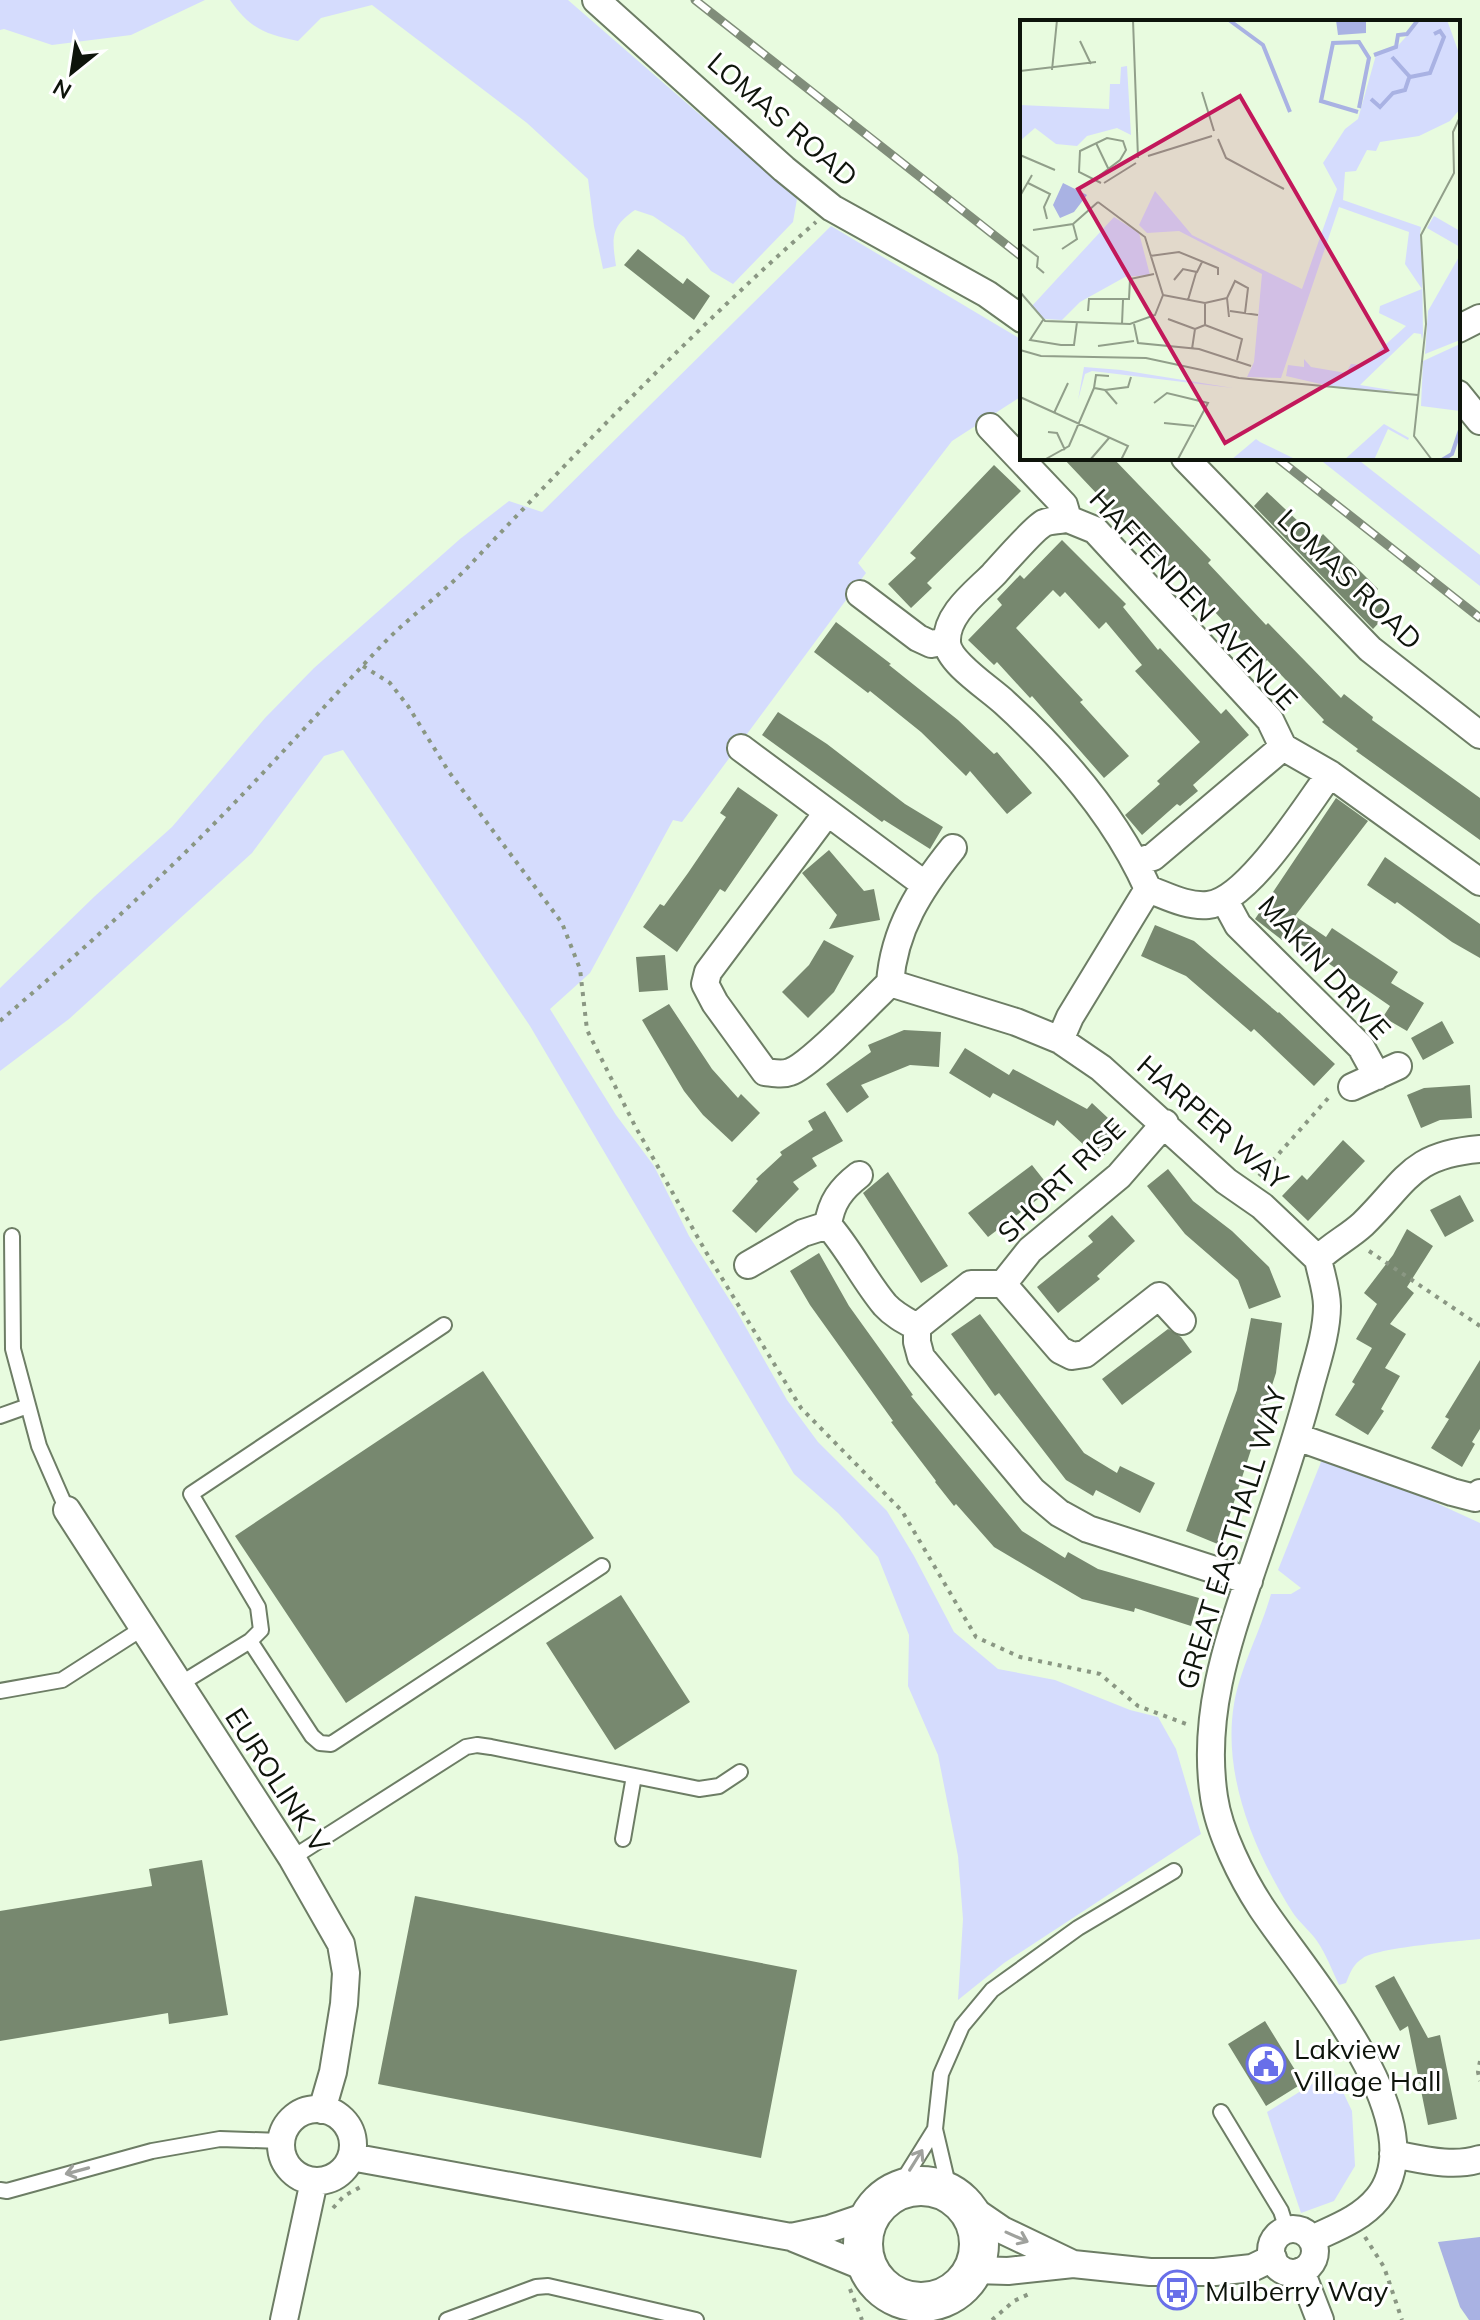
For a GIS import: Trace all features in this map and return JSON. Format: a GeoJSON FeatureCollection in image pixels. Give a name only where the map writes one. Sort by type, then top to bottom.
{"type":"FeatureCollection","features":[{"type":"Feature","properties":{"kind":"street","name":"LOMAS ROAD"},"geometry":{"type":"LineString","coordinates":[[596,0],[784,169],[832,208],[987,294],[1020,318]]}},
{"type":"Feature","properties":{"kind":"street"},"geometry":{"type":"LineString","coordinates":[[1460,328],[1480,318]]}},
{"type":"Feature","properties":{"kind":"street"},"geometry":{"type":"LineString","coordinates":[[1460,396],[1480,421]]}},
{"type":"Feature","properties":{"kind":"street","name":"HAFFENDEN AVENUE"},"geometry":{"type":"LineString","coordinates":[[990,427],[1020,459]]}},
{"type":"Feature","properties":{"kind":"street","name":"HAFFENDEN AVENUE"},"geometry":{"type":"LineString","coordinates":[[1021,460],[1064,505],[1068,519],[1095,530],[1270,720],[1283,747],[1330,774],[1480,882]]}},
{"type":"Feature","properties":{"kind":"street","name":"LOMAS ROAD"},"geometry":{"type":"LineString","coordinates":[[1187,460],[1370,649],[1480,735]]}},
{"type":"Feature","properties":{"kind":"street"},"geometry":{"type":"LineString","coordinates":[[1060,1040],[1070,1017],[1148,889],[1136,862],[1102,810],[1049,743],[951,657],[947,641],[950,621],[1034,533],[1044,523],[1068,519]]}},
{"type":"Feature","properties":{"kind":"street"},"geometry":{"type":"LineString","coordinates":[[860,594],[918,638],[931,644],[947,641]]}},
{"type":"Feature","properties":{"kind":"street"},"geometry":{"type":"LineString","coordinates":[[1136,862],[1153,857],[1283,747]]}},
{"type":"Feature","properties":{"kind":"street"},"geometry":{"type":"LineString","coordinates":[[741,748],[924,884]]}},
{"type":"Feature","properties":{"kind":"street","name":"MAKIN DRIVE"},"geometry":{"type":"LineString","coordinates":[[1148,889],[1188,904],[1209,905],[1225,901],[1252,879],[1330,774]]}},
{"type":"Feature","properties":{"kind":"street"},"geometry":{"type":"LineString","coordinates":[[827,813],[715,960],[705,984],[715,1003],[765,1072],[780,1074],[793,1071],[890,983],[892,961],[907,912],[924,884],[953,848]]}},
{"type":"Feature","properties":{"kind":"street","name":"MAKIN DRIVE"},"geometry":{"type":"LineString","coordinates":[[1225,901],[1238,925],[1387,1071],[1352,1087]]}},
{"type":"Feature","properties":{"kind":"street","name":"HARPER WAY"},"geometry":{"type":"LineString","coordinates":[[890,983],[1016,1022],[1060,1040],[1101,1068],[1226,1181],[1262,1206],[1318,1259]]}},
{"type":"Feature","properties":{"kind":"street","name":"SHORT RISE"},"geometry":{"type":"LineString","coordinates":[[1003,1284],[1030,1250],[1119,1176],[1165,1123]]}},
{"type":"Feature","properties":{"kind":"street"},"geometry":{"type":"LineString","coordinates":[[1318,1259],[1360,1227],[1404,1177],[1424,1163],[1446,1154],[1480,1149]]}},
{"type":"Feature","properties":{"kind":"street"},"geometry":{"type":"LineString","coordinates":[[828,1225],[830,1212],[843,1188],[859,1175]]}},
{"type":"Feature","properties":{"kind":"street"},"geometry":{"type":"LineString","coordinates":[[748,1265],[803,1233],[828,1225]]}},
{"type":"Feature","properties":{"kind":"street"},"geometry":{"type":"LineString","coordinates":[[828,1225],[847,1246],[886,1305],[917,1327],[921,1357],[1033,1491],[1059,1513],[1088,1529],[1249,1581]]}},
{"type":"Feature","properties":{"kind":"street","name":"GREAT EASTHALL WAY"},"geometry":{"type":"LineString","coordinates":[[1312,2239],[1351,2222],[1378,2199],[1388,2181],[1395,2144],[1391,2118],[1379,2088],[1331,2004],[1260,1905],[1223,1832],[1214,1796],[1211,1727],[1215,1691],[1226,1648],[1297,1437],[1327,1308],[1318,1259]]}},
{"type":"Feature","properties":{"kind":"street","name":"SHORT RISE"},"geometry":{"type":"LineString","coordinates":[[917,1327],[971,1284],[1003,1284],[1060,1350],[1072,1356],[1085,1354],[1159,1296],[1182,1321]]}},
{"type":"Feature","properties":{"kind":"street"},"geometry":{"type":"LineString","coordinates":[[1297,1437],[1452,1492],[1475,1498],[1480,1493]]}},
{"type":"Feature","properties":{"kind":"street","name":"EUROLINK V"},"geometry":{"type":"LineString","coordinates":[[67,1510],[292,1858],[341,1944],[346,1973],[344,2004],[333,2072],[322,2110]]}},
{"type":"Feature","properties":{"kind":"street"},"geometry":{"type":"LineString","coordinates":[[322,2110],[344,2122],[351,2132],[353,2145],[345,2168],[326,2180],[314,2181],[293,2172],[282,2152],[281,2141],[291,2120],[300,2114],[322,2110]]}},
{"type":"Feature","properties":{"kind":"street"},"geometry":{"type":"LineString","coordinates":[[1393,2154],[1439,2162],[1480,2159]]}},
{"type":"Feature","properties":{"kind":"street"},"geometry":{"type":"LineString","coordinates":[[351,2157],[791,2237],[891,2295],[927,2303],[938,2309],[974,2270],[979,2253],[980,2235],[974,2219],[957,2198]]}},
{"type":"Feature","properties":{"kind":"street"},"geometry":{"type":"LineString","coordinates":[[284,2320],[314,2181]]}},
{"type":"Feature","properties":{"kind":"street"},"geometry":{"type":"LineString","coordinates":[[791,2237],[829,2229],[914,2186],[933,2186],[957,2198],[1002,2230],[1073,2264]]}},
{"type":"Feature","properties":{"kind":"street"},"geometry":{"type":"LineString","coordinates":[[884,2203],[864,2232],[863,2277],[885,2320]]}},
{"type":"Feature","properties":{"kind":"street"},"geometry":{"type":"LineString","coordinates":[[1287,2230],[1301,2230],[1315,2245],[1313,2260],[1301,2271],[1282,2270],[1273,2258],[1273,2244],[1287,2230]]}},
{"type":"Feature","properties":{"kind":"street"},"geometry":{"type":"LineString","coordinates":[[974,2270],[1008,2271],[1073,2264],[1150,2272],[1215,2272],[1252,2268],[1273,2258]]}},
{"type":"Feature","properties":{"kind":"street"},"geometry":{"type":"LineString","coordinates":[[1301,2271],[1320,2320]]}},
{"type":"Feature","properties":{"kind":"lane"},"geometry":{"type":"LineString","coordinates":[[12,1236],[13,1349],[39,1446],[67,1510]]}},
{"type":"Feature","properties":{"kind":"lane"},"geometry":{"type":"LineString","coordinates":[[180,1684],[250,1641],[261,1630],[258,1607],[191,1494],[444,1325]]}},
{"type":"Feature","properties":{"kind":"lane"},"geometry":{"type":"LineString","coordinates":[[0,1416],[28,1406]]}},
{"type":"Feature","properties":{"kind":"lane"},"geometry":{"type":"LineString","coordinates":[[250,1641],[312,1736],[320,1743],[331,1744],[602,1566]]}},
{"type":"Feature","properties":{"kind":"lane"},"geometry":{"type":"LineString","coordinates":[[0,1691],[62,1680],[143,1628]]}},
{"type":"Feature","properties":{"kind":"lane"},"geometry":{"type":"LineString","coordinates":[[292,1858],[466,1747],[491,1747],[708,1790],[740,1772]]}},
{"type":"Feature","properties":{"kind":"lane"},"geometry":{"type":"LineString","coordinates":[[623,1839],[634,1776]]}},
{"type":"Feature","properties":{"kind":"lane"},"geometry":{"type":"LineString","coordinates":[[957,2198],[935,2129],[941,2074],[962,2026],[992,1990],[1078,1928],[1174,1871]]}},
{"type":"Feature","properties":{"kind":"lane"},"geometry":{"type":"LineString","coordinates":[[1221,2112],[1281,2211],[1287,2230]]}},
{"type":"Feature","properties":{"kind":"lane"},"geometry":{"type":"LineString","coordinates":[[884,2203],[935,2129]]}},
{"type":"Feature","properties":{"kind":"lane"},"geometry":{"type":"LineString","coordinates":[[0,2190],[7,2191],[152,2151],[220,2139],[281,2141]]}},
{"type":"Feature","properties":{"kind":"lane"},"geometry":{"type":"LineString","coordinates":[[447,2320],[536,2287],[548,2286],[696,2320]]}},
{"type":"Feature","properties":{"kind":"path"},"geometry":{"type":"LineString","coordinates":[[0,1021],[167,871],[411,615],[465,570],[553,475],[736,296],[832,208]]}},
{"type":"Feature","properties":{"kind":"path"},"geometry":{"type":"LineString","coordinates":[[363,666],[390,683],[408,706],[449,772],[562,923],[580,969],[587,1030],[635,1126],[706,1252],[801,1408],[902,1511],[976,1637],[1020,1657],[1100,1674],[1138,1706],[1195,1727]]}},
{"type":"Feature","properties":{"kind":"path"},"geometry":{"type":"LineString","coordinates":[[1244,1193],[1337,1088],[1352,1087]]}},
{"type":"Feature","properties":{"kind":"path"},"geometry":{"type":"LineString","coordinates":[[1360,1227],[1369,1240],[1367,1250],[1480,1326]]}},
{"type":"Feature","properties":{"kind":"path"},"geometry":{"type":"LineString","coordinates":[[1480,2061],[1480,2081]]}},
{"type":"Feature","properties":{"kind":"path"},"geometry":{"type":"LineString","coordinates":[[328,2216],[344,2196],[371,2182]]}},
{"type":"Feature","properties":{"kind":"path"},"geometry":{"type":"LineString","coordinates":[[1365,2236],[1384,2267],[1402,2320]]}},
{"type":"Feature","properties":{"kind":"path"},"geometry":{"type":"LineString","coordinates":[[862,2320],[853,2293],[863,2277]]}},
{"type":"Feature","properties":{"kind":"shaded area"},"geometry":{"type":"Polygon","coordinates":[[[0,0],[205,0],[131,35],[52,45],[0,30],[0,0]]]}},
{"type":"Feature","properties":{"kind":"shaded area"},"geometry":{"type":"Polygon","coordinates":[[[230,0],[568,0],[797,199],[793,222],[733,284],[711,271],[684,237],[653,216],[635,210],[617,228],[614,248],[616,266],[603,269],[588,179],[527,123],[372,5],[321,18],[298,41],[260,29],[245,18],[230,0]]]}},
{"type":"Feature","properties":{"kind":"shaded area"},"geometry":{"type":"Polygon","coordinates":[[[831,226],[1020,339],[1020,397],[952,441],[858,563],[866,573],[682,822],[673,820],[590,973],[550,1009],[616,1115],[654,1166],[689,1236],[787,1400],[818,1442],[887,1511],[954,1632],[998,1669],[1055,1680],[1130,1710],[1158,1717],[1176,1749],[1201,1834],[1004,1963],[958,2000],[963,1919],[958,1856],[938,1755],[908,1686],[909,1635],[878,1557],[838,1513],[794,1474],[530,1026],[343,750],[324,756],[252,853],[69,1019],[0,1071],[0,988],[172,827],[265,718],[314,668],[460,539],[509,501],[542,512],[831,226]]]}},
{"type":"Feature","properties":{"kind":"shaded area"},"geometry":{"type":"Polygon","coordinates":[[[1321,460],[1359,460],[1480,555],[1480,586],[1321,460]]]}},
{"type":"Feature","properties":{"kind":"shaded area"},"geometry":{"type":"Polygon","coordinates":[[[1325,1452],[1480,1523],[1480,1939],[1371,1954],[1357,1963],[1346,1983],[1339,1985],[1320,1946],[1279,1890],[1254,1839],[1237,1786],[1232,1731],[1237,1690],[1271,1594],[1291,1594],[1301,1588],[1278,1570],[1325,1452]]]}},
{"type":"Feature","properties":{"kind":"shaded area"},"geometry":{"type":"Polygon","coordinates":[[[1333,2071],[1352,2111],[1355,2166],[1334,2201],[1301,2213],[1267,2112],[1333,2071]]]}},
{"type":"Feature","properties":{"kind":"shaded area"},"geometry":{"type":"Polygon","coordinates":[[[1480,2237],[1480,2320],[1469,2320],[1460,2307],[1438,2242],[1480,2237]]]}},
{"type":"Feature","properties":{"kind":"building"},"geometry":{"type":"Polygon","coordinates":[[[638,249],[683,284],[687,278],[710,296],[694,320],[624,265],[638,249]]]}},
{"type":"Feature","properties":{"kind":"building"},"geometry":{"type":"Polygon","coordinates":[[[1065,460],[1115,460],[1211,560],[1208,563],[1266,625],[1268,623],[1341,698],[1344,694],[1373,717],[1372,720],[1480,798],[1480,840],[1356,751],[1358,749],[1322,722],[1324,720],[1267,660],[1263,664],[1188,583],[1150,550],[1065,460]]]}},
{"type":"Feature","properties":{"kind":"building"},"geometry":{"type":"Polygon","coordinates":[[[994,465],[1021,491],[927,583],[932,588],[911,608],[888,584],[916,558],[910,553],[994,465]]]}},
{"type":"Feature","properties":{"kind":"building"},"geometry":{"type":"Polygon","coordinates":[[[1267,492],[1318,540],[1323,534],[1378,589],[1372,595],[1389,612],[1373,629],[1254,506],[1267,492]]]}},
{"type":"Feature","properties":{"kind":"building"},"geometry":{"type":"Polygon","coordinates":[[[1062,540],[1126,604],[1123,607],[1158,650],[1160,648],[1221,714],[1226,709],[1249,735],[1193,785],[1198,791],[1180,806],[1177,804],[1142,835],[1125,815],[1200,742],[1135,671],[1142,665],[1106,622],[1099,629],[1065,592],[1060,597],[1053,590],[1016,628],[1083,700],[1080,702],[1129,756],[1104,778],[1032,696],[1030,698],[997,662],[994,665],[968,640],[1002,605],[997,599],[1020,575],[1024,579],[1062,540]]]}},
{"type":"Feature","properties":{"kind":"building"},"geometry":{"type":"Polygon","coordinates":[[[836,622],[891,664],[994,754],[997,752],[1032,793],[1007,814],[970,771],[966,776],[921,732],[814,652],[836,622]]]}},
{"type":"Feature","properties":{"kind":"building"},"geometry":{"type":"Polygon","coordinates":[[[778,712],[827,744],[905,804],[943,827],[930,849],[884,820],[882,822],[762,735],[778,712]]]}},
{"type":"Feature","properties":{"kind":"building"},"geometry":{"type":"Polygon","coordinates":[[[738,787],[778,815],[725,892],[720,889],[677,952],[643,927],[660,904],[664,906],[726,817],[720,813],[738,787]]]}},
{"type":"Feature","properties":{"kind":"building"},"geometry":{"type":"Polygon","coordinates":[[[1336,798],[1368,821],[1295,916],[1326,937],[1332,928],[1398,972],[1391,983],[1424,1003],[1407,1031],[1383,1017],[1390,1006],[1286,934],[1282,940],[1255,919],[1336,798]]]}},
{"type":"Feature","properties":{"kind":"building"},"geometry":{"type":"Polygon","coordinates":[[[829,850],[864,891],[874,889],[880,920],[829,929],[837,915],[802,873],[829,850]]]}},
{"type":"Feature","properties":{"kind":"building"},"geometry":{"type":"Polygon","coordinates":[[[1385,857],[1480,924],[1480,958],[1367,885],[1385,857]]]}},
{"type":"Feature","properties":{"kind":"building"},"geometry":{"type":"Polygon","coordinates":[[[1155,925],[1194,941],[1335,1064],[1314,1086],[1254,1029],[1251,1032],[1186,976],[1141,956],[1155,925]]]}},
{"type":"Feature","properties":{"kind":"building"},"geometry":{"type":"Polygon","coordinates":[[[824,940],[854,956],[834,992],[808,1018],[782,992],[809,965],[824,940]]]}},
{"type":"Feature","properties":{"kind":"building"},"geometry":{"type":"Polygon","coordinates":[[[665,955],[668,990],[639,992],[636,957],[665,955]]]}},
{"type":"Feature","properties":{"kind":"building"},"geometry":{"type":"Polygon","coordinates":[[[669,1004],[712,1069],[738,1098],[741,1094],[760,1113],[732,1142],[703,1115],[684,1091],[642,1020],[669,1004]]]}},
{"type":"Feature","properties":{"kind":"building"},"geometry":{"type":"Polygon","coordinates":[[[1442,1021],[1454,1043],[1423,1060],[1411,1038],[1442,1021]]]}},
{"type":"Feature","properties":{"kind":"building"},"geometry":{"type":"Polygon","coordinates":[[[904,1030],[941,1032],[939,1067],[910,1065],[861,1085],[869,1097],[847,1113],[826,1084],[871,1052],[868,1045],[904,1030]]]}},
{"type":"Feature","properties":{"kind":"building"},"geometry":{"type":"Polygon","coordinates":[[[965,1048],[1009,1075],[1013,1069],[1087,1109],[1092,1103],[1124,1133],[1100,1160],[1057,1120],[1054,1126],[993,1093],[990,1098],[949,1073],[965,1048]]]}},
{"type":"Feature","properties":{"kind":"building"},"geometry":{"type":"Polygon","coordinates":[[[1470,1085],[1472,1118],[1440,1120],[1421,1128],[1407,1095],[1424,1088],[1470,1085]]]}},
{"type":"Feature","properties":{"kind":"building"},"geometry":{"type":"Polygon","coordinates":[[[825,1111],[843,1141],[812,1158],[817,1166],[793,1182],[799,1189],[756,1233],[732,1211],[758,1181],[756,1179],[782,1155],[780,1152],[813,1130],[808,1121],[825,1111]]]}},
{"type":"Feature","properties":{"kind":"building"},"geometry":{"type":"Polygon","coordinates":[[[1343,1140],[1365,1161],[1308,1221],[1282,1196],[1302,1175],[1307,1180],[1343,1140]]]}},
{"type":"Feature","properties":{"kind":"building"},"geometry":{"type":"Polygon","coordinates":[[[1032,1165],[1051,1189],[988,1237],[968,1213],[1032,1165]]]}},
{"type":"Feature","properties":{"kind":"building"},"geometry":{"type":"Polygon","coordinates":[[[1168,1169],[1193,1201],[1232,1231],[1269,1267],[1281,1297],[1249,1309],[1238,1280],[1185,1234],[1147,1186],[1168,1169]]]}},
{"type":"Feature","properties":{"kind":"building"},"geometry":{"type":"Polygon","coordinates":[[[888,1172],[948,1266],[921,1283],[863,1193],[888,1172]]]}},
{"type":"Feature","properties":{"kind":"building"},"geometry":{"type":"Polygon","coordinates":[[[1460,1195],[1474,1221],[1445,1237],[1430,1210],[1460,1195]]]}},
{"type":"Feature","properties":{"kind":"building"},"geometry":{"type":"Polygon","coordinates":[[[1112,1215],[1135,1241],[1097,1276],[1100,1279],[1058,1313],[1037,1287],[1093,1242],[1088,1236],[1112,1215]]]}},
{"type":"Feature","properties":{"kind":"building"},"geometry":{"type":"Polygon","coordinates":[[[1407,1229],[1433,1246],[1407,1287],[1414,1293],[1390,1324],[1406,1334],[1385,1368],[1400,1376],[1381,1409],[1384,1411],[1368,1435],[1335,1415],[1355,1384],[1352,1382],[1372,1348],[1356,1339],[1377,1304],[1364,1293],[1393,1255],[1407,1229]]]}},
{"type":"Feature","properties":{"kind":"building"},"geometry":{"type":"Polygon","coordinates":[[[819,1253],[849,1306],[911,1396],[1022,1531],[1065,1558],[1068,1552],[1098,1569],[1199,1598],[1191,1626],[1135,1608],[1134,1612],[1082,1599],[994,1547],[935,1482],[810,1305],[790,1271],[819,1253]]]}},
{"type":"Feature","properties":{"kind":"building"},"geometry":{"type":"Polygon","coordinates":[[[980,1314],[1084,1453],[1117,1473],[1120,1466],[1155,1483],[1140,1513],[1096,1490],[1093,1496],[1066,1480],[999,1393],[995,1396],[951,1334],[980,1314]]]}},
{"type":"Feature","properties":{"kind":"building"},"geometry":{"type":"Polygon","coordinates":[[[1251,1318],[1282,1323],[1276,1373],[1220,1545],[1186,1531],[1237,1390],[1251,1318]]]}},
{"type":"Feature","properties":{"kind":"building"},"geometry":{"type":"Polygon","coordinates":[[[1168,1329],[1181,1337],[1192,1352],[1122,1405],[1102,1379],[1168,1329]]]}},
{"type":"Feature","properties":{"kind":"building"},"geometry":{"type":"Polygon","coordinates":[[[1480,1360],[1480,1429],[1462,1467],[1431,1448],[1449,1419],[1445,1417],[1480,1360]]]}},
{"type":"Feature","properties":{"kind":"building"},"geometry":{"type":"Polygon","coordinates":[[[483,1371],[594,1538],[346,1703],[235,1536],[483,1371]]]}},
{"type":"Feature","properties":{"kind":"building"},"geometry":{"type":"Polygon","coordinates":[[[621,1595],[690,1702],[615,1750],[546,1643],[621,1595]]]}},
{"type":"Feature","properties":{"kind":"building"},"geometry":{"type":"Polygon","coordinates":[[[202,1860],[228,2015],[169,2024],[168,2013],[0,2041],[0,1911],[152,1886],[149,1869],[202,1860]]]}},
{"type":"Feature","properties":{"kind":"building"},"geometry":{"type":"Polygon","coordinates":[[[415,1896],[797,1970],[761,2158],[378,2084],[415,1896]]]}},
{"type":"Feature","properties":{"kind":"building"},"geometry":{"type":"Polygon","coordinates":[[[1394,1976],[1428,2038],[1440,2035],[1457,2119],[1428,2125],[1408,2026],[1400,2031],[1375,1986],[1394,1976]]]}},
{"type":"Feature","properties":{"kind":"building","name":"Lakview Village Hall"},"geometry":{"type":"Polygon","coordinates":[[[1265,2021],[1303,2083],[1266,2106],[1228,2044],[1265,2021]]]}},
{"type":"Feature","properties":{"kind":"railway"},"geometry":{"type":"LineString","coordinates":[[695,0],[1020,255]]}},
{"type":"Feature","properties":{"kind":"railway"},"geometry":{"type":"LineString","coordinates":[[1280,460],[1480,618]]}},
{"type":"Feature","properties":{"kind":"place","name":"Lakview Village Hall"},"geometry":{"type":"Point","coordinates":[1266,2064]}},
{"type":"Feature","properties":{"kind":"place","name":"Mulberry Way"},"geometry":{"type":"Point","coordinates":[1177,2290]}}]}
